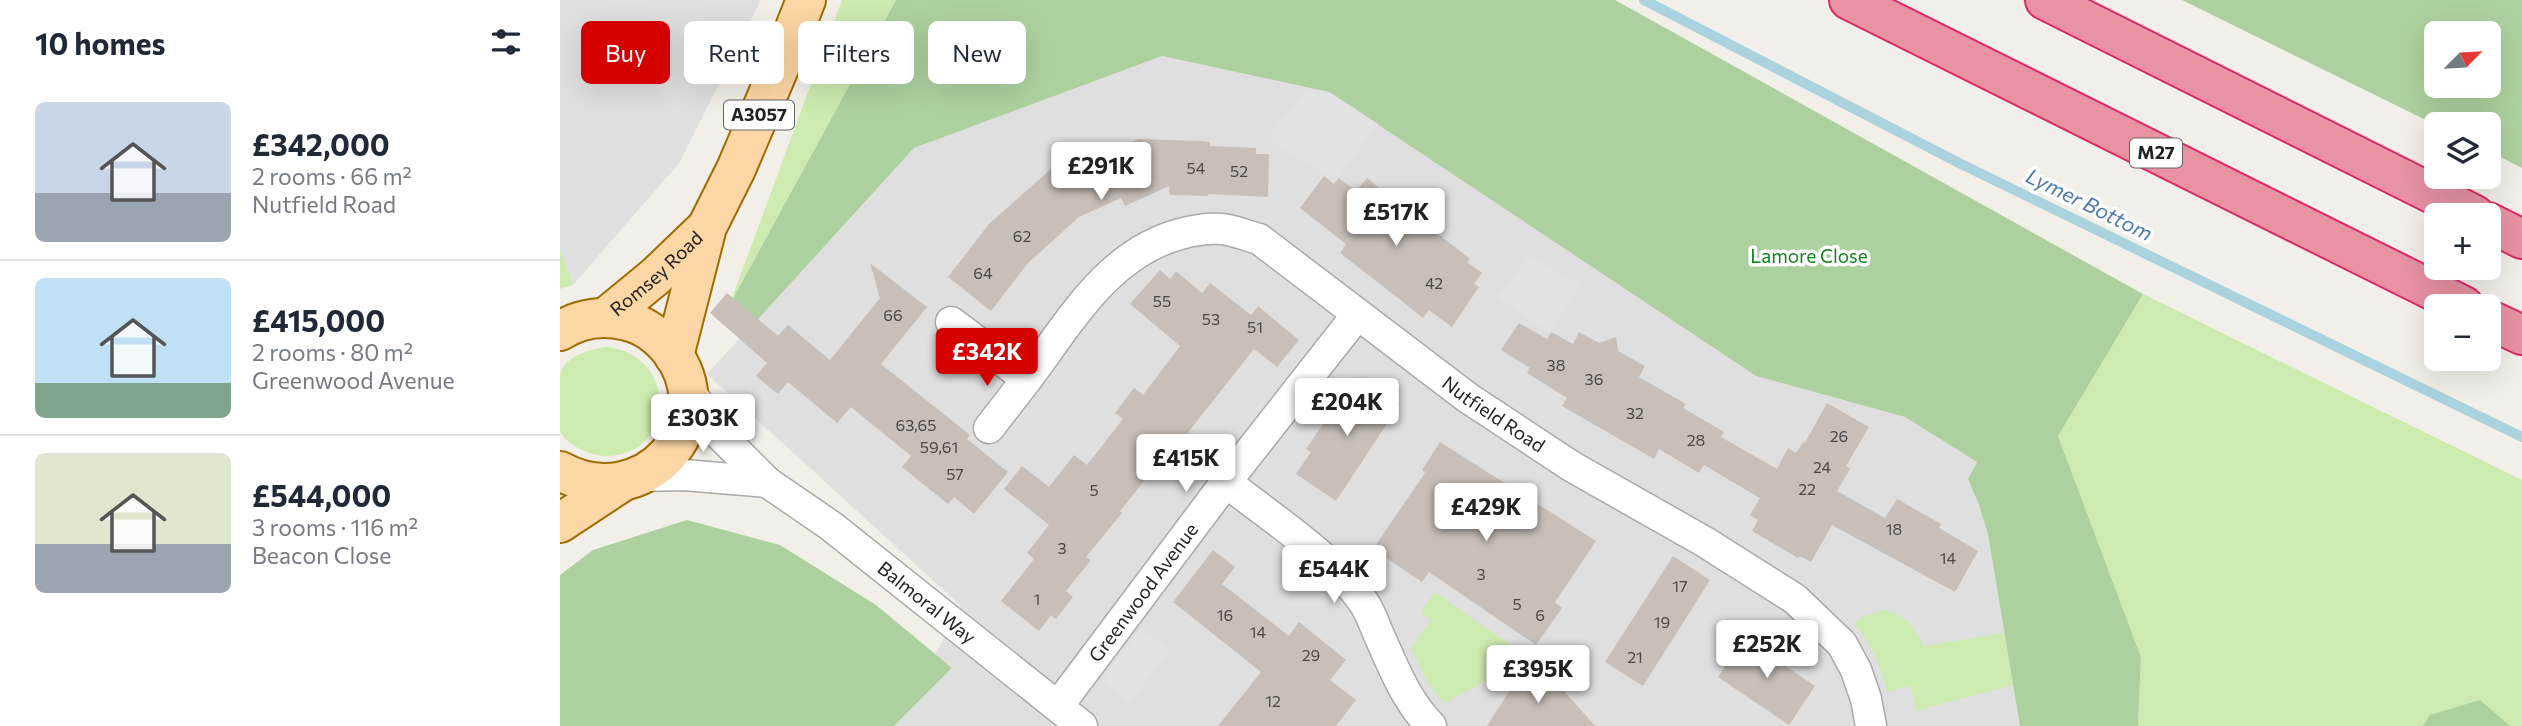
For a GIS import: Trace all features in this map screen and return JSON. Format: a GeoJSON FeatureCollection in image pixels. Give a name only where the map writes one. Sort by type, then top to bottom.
{"type":"FeatureCollection","features":[{"type":"Feature","properties":{"kind":"highway","name":"M27"},"geometry":{"type":"LineString","coordinates":[[1849,0],[2440,294]]}},
{"type":"Feature","properties":{"kind":"highway"},"geometry":{"type":"LineString","coordinates":[[2045,0],[2451,203]]}},
{"type":"Feature","properties":{"kind":"highway"},"geometry":{"type":"LineString","coordinates":[[2501,228],[2522,239]]}},
{"type":"Feature","properties":{"kind":"highway"},"geometry":{"type":"LineString","coordinates":[[2501,324],[2522,335]]}},
{"type":"Feature","properties":{"kind":"main road","name":"Romsey Road"},"geometry":{"type":"LineString","coordinates":[[631,479],[653,468],[675,446],[686,418],[680,371],[707,227],[778,73],[806,0]]}},
{"type":"Feature","properties":{"kind":"main road","name":"Romsey Road"},"geometry":{"type":"LineString","coordinates":[[605,318],[656,276],[707,227]]}},
{"type":"Feature","properties":{"kind":"main road"},"geometry":{"type":"LineString","coordinates":[[561,329],[583,320],[605,318],[632,322],[645,328],[666,345],[680,371]]}},
{"type":"Feature","properties":{"kind":"main road"},"geometry":{"type":"LineString","coordinates":[[560,471],[570,477],[596,484],[631,479]]}},
{"type":"Feature","properties":{"kind":"main road"},"geometry":{"type":"LineString","coordinates":[[560,523],[631,479]]}},
{"type":"Feature","properties":{"kind":"street","name":"Nutfield Road"},"geometry":{"type":"LineString","coordinates":[[989,428],[1098,285],[1134,253],[1163,239],[1196,230],[1226,230],[1259,239],[1468,398],[1571,466],[1705,542],[1795,599],[1842,644],[1856,670],[1866,699],[1871,726]]}},
{"type":"Feature","properties":{"kind":"street","name":"Greenwood Avenue"},"geometry":{"type":"LineString","coordinates":[[1058,706],[1226,482],[1357,315]]}},
{"type":"Feature","properties":{"kind":"street"},"geometry":{"type":"LineString","coordinates":[[951,322],[1027,379]]}},
{"type":"Feature","properties":{"kind":"street","name":"Balmoral Way"},"geometry":{"type":"LineString","coordinates":[[680,371],[713,428],[767,482],[831,526],[1082,726]]}},
{"type":"Feature","properties":{"kind":"street","name":"Balmoral Way"},"geometry":{"type":"LineString","coordinates":[[631,479],[684,475],[767,482]]}},
{"type":"Feature","properties":{"kind":"street"},"geometry":{"type":"LineString","coordinates":[[1226,482],[1327,562],[1348,583],[1366,605],[1402,688],[1431,726]]}},
{"type":"Feature","properties":{"kind":"shaded area"},"geometry":{"type":"Polygon","coordinates":[[[560,0],[761,0],[750,21],[684,21],[684,84],[719,84],[680,162],[573,285],[560,249],[560,0]]]}},
{"type":"Feature","properties":{"kind":"shaded area"},"geometry":{"type":"Polygon","coordinates":[[[1162,56],[1329,92],[1756,376],[1905,417],[1977,462],[1968,479],[1988,534],[2020,726],[894,726],[952,668],[935,655],[961,606],[707,374],[914,148],[1162,56]]]}},
{"type":"Feature","properties":{"kind":"shaded area"},"geometry":{"type":"Polygon","coordinates":[[[1307,88],[1329,92],[1378,124],[1336,181],[1273,143],[1271,134],[1307,88]]]}},
{"type":"Feature","properties":{"kind":"shaded area"},"geometry":{"type":"Polygon","coordinates":[[[1530,256],[1580,285],[1550,334],[1498,297],[1530,256]]]}},
{"type":"Feature","properties":{"kind":"shaded area"},"geometry":{"type":"Polygon","coordinates":[[[1141,628],[1170,650],[1130,703],[1101,681],[1141,628]]]}},
{"type":"Feature","properties":{"kind":"green space"},"geometry":{"type":"Polygon","coordinates":[[[842,0],[896,0],[885,21],[834,21],[842,0]]]}},
{"type":"Feature","properties":{"kind":"green space","name":"Lamore Close"},"geometry":{"type":"Polygon","coordinates":[[[896,0],[1615,0],[2143,294],[2058,436],[2141,657],[2138,726],[2020,726],[1988,534],[1968,479],[1977,462],[1905,417],[1756,376],[1329,92],[1162,56],[914,148],[748,330],[729,306],[850,84],[914,84],[914,21],[885,21],[896,0]]]}},
{"type":"Feature","properties":{"kind":"green space"},"geometry":{"type":"Polygon","coordinates":[[[2182,0],[2522,0],[2522,168],[2501,157],[2501,112],[2424,112],[2424,119],[2182,0]]]}},
{"type":"Feature","properties":{"kind":"green space"},"geometry":{"type":"Polygon","coordinates":[[[811,84],[850,84],[729,306],[811,84]]]}},
{"type":"Feature","properties":{"kind":"green space"},"geometry":{"type":"Polygon","coordinates":[[[560,249],[573,285],[560,289],[560,249]]]}},
{"type":"Feature","properties":{"kind":"green space"},"geometry":{"type":"Polygon","coordinates":[[[2143,294],[2522,480],[2522,726],[2138,726],[2141,657],[2058,436],[2143,294]]]}},
{"type":"Feature","properties":{"kind":"green space"},"geometry":{"type":"Polygon","coordinates":[[[607,347],[631,354],[648,368],[657,386],[660,406],[656,425],[645,441],[628,452],[604,456],[579,448],[567,440],[560,430],[560,376],[566,363],[572,359],[607,347]]]}},
{"type":"Feature","properties":{"kind":"green space"},"geometry":{"type":"Polygon","coordinates":[[[687,520],[780,545],[876,605],[952,668],[894,726],[560,726],[560,575],[593,550],[687,520]]]}},
{"type":"Feature","properties":{"kind":"green space"},"geometry":{"type":"Polygon","coordinates":[[[1434,592],[1519,650],[1502,673],[1444,703],[1428,683],[1411,648],[1431,620],[1421,612],[1434,592]]]}},
{"type":"Feature","properties":{"kind":"green space"},"geometry":{"type":"Polygon","coordinates":[[[1883,610],[1903,618],[1924,646],[2004,633],[2013,685],[1916,711],[1911,686],[1887,692],[1875,656],[1854,624],[1861,617],[1883,610]]]}},
{"type":"Feature","properties":{"kind":"green space"},"geometry":{"type":"Polygon","coordinates":[[[2480,700],[2510,726],[2423,726],[2430,715],[2480,700]]]}},
{"type":"Feature","properties":{"kind":"building"},"geometry":{"type":"Polygon","coordinates":[[[1138,139],[1200,141],[1210,142],[1210,146],[1256,148],[1256,154],[1269,154],[1268,197],[1170,195],[1169,186],[1125,206],[1121,198],[1079,217],[1028,263],[991,311],[948,277],[989,224],[1060,161],[1070,172],[1138,139]]]}},
{"type":"Feature","properties":{"kind":"building"},"geometry":{"type":"Polygon","coordinates":[[[1324,176],[1334,184],[1339,178],[1356,191],[1367,178],[1388,195],[1402,193],[1403,206],[1470,259],[1467,262],[1482,273],[1474,284],[1479,287],[1452,327],[1429,310],[1423,318],[1340,253],[1346,244],[1300,208],[1324,176]]]}},
{"type":"Feature","properties":{"kind":"building"},"geometry":{"type":"Polygon","coordinates":[[[870,263],[927,307],[881,364],[970,435],[967,439],[1008,472],[974,514],[954,497],[948,504],[902,467],[911,456],[851,407],[837,423],[788,382],[778,394],[756,376],[767,363],[710,313],[727,293],[778,336],[788,325],[830,360],[880,298],[870,263]]]}},
{"type":"Feature","properties":{"kind":"building"},"geometry":{"type":"Polygon","coordinates":[[[1160,270],[1170,279],[1176,271],[1202,293],[1210,283],[1251,315],[1258,306],[1299,340],[1277,367],[1254,349],[1182,440],[1179,438],[1120,511],[1122,513],[1086,557],[1091,560],[1066,591],[1073,597],[1056,619],[1051,615],[1039,631],[1001,601],[1034,559],[1027,553],[1049,525],[1004,489],[1022,466],[1049,487],[1074,455],[1087,465],[1123,419],[1115,413],[1134,388],[1143,395],[1180,346],[1130,304],[1160,270]]]}},
{"type":"Feature","properties":{"kind":"building"},"geometry":{"type":"Polygon","coordinates":[[[1519,323],[1547,339],[1551,332],[1573,344],[1579,332],[1599,343],[1616,337],[1618,351],[1645,366],[1639,377],[1686,404],[1683,408],[1724,432],[1721,437],[1777,469],[1788,448],[1796,453],[1803,442],[1805,443],[1827,403],[1869,427],[1846,466],[1850,469],[1837,491],[1885,518],[1897,499],[1941,524],[1939,528],[1978,551],[1955,592],[1832,525],[1811,562],[1800,556],[1798,558],[1752,531],[1758,520],[1750,515],[1760,498],[1704,465],[1699,473],[1659,449],[1654,459],[1562,406],[1567,398],[1527,373],[1530,368],[1501,350],[1519,323]]]}},
{"type":"Feature","properties":{"kind":"building"},"geometry":{"type":"Polygon","coordinates":[[[1360,377],[1400,404],[1336,501],[1296,474],[1311,452],[1306,449],[1342,396],[1346,399],[1360,377]]]}},
{"type":"Feature","properties":{"kind":"building"},"geometry":{"type":"Polygon","coordinates":[[[1440,442],[1596,541],[1555,602],[1562,608],[1536,645],[1429,572],[1422,582],[1373,549],[1425,473],[1422,470],[1440,442]]]}},
{"type":"Feature","properties":{"kind":"building"},"geometry":{"type":"Polygon","coordinates":[[[1213,550],[1235,567],[1222,584],[1289,636],[1299,622],[1346,660],[1330,680],[1356,700],[1336,726],[1218,726],[1261,672],[1173,602],[1213,550]]]}},
{"type":"Feature","properties":{"kind":"building"},"geometry":{"type":"Polygon","coordinates":[[[1673,556],[1710,580],[1643,686],[1605,662],[1673,556]]]}},
{"type":"Feature","properties":{"kind":"building"},"geometry":{"type":"Polygon","coordinates":[[[1745,637],[1761,648],[1765,642],[1789,659],[1784,665],[1815,686],[1789,725],[1718,677],[1745,637]]]}},
{"type":"Feature","properties":{"kind":"building"},"geometry":{"type":"Polygon","coordinates":[[[1523,670],[1556,682],[1595,726],[1487,726],[1523,670]]]}},
{"type":"Feature","properties":{"kind":"waterway","name":"Lymer Bottom"},"geometry":{"type":"LineString","coordinates":[[1644,0],[1959,163],[2522,437]]}}]}
